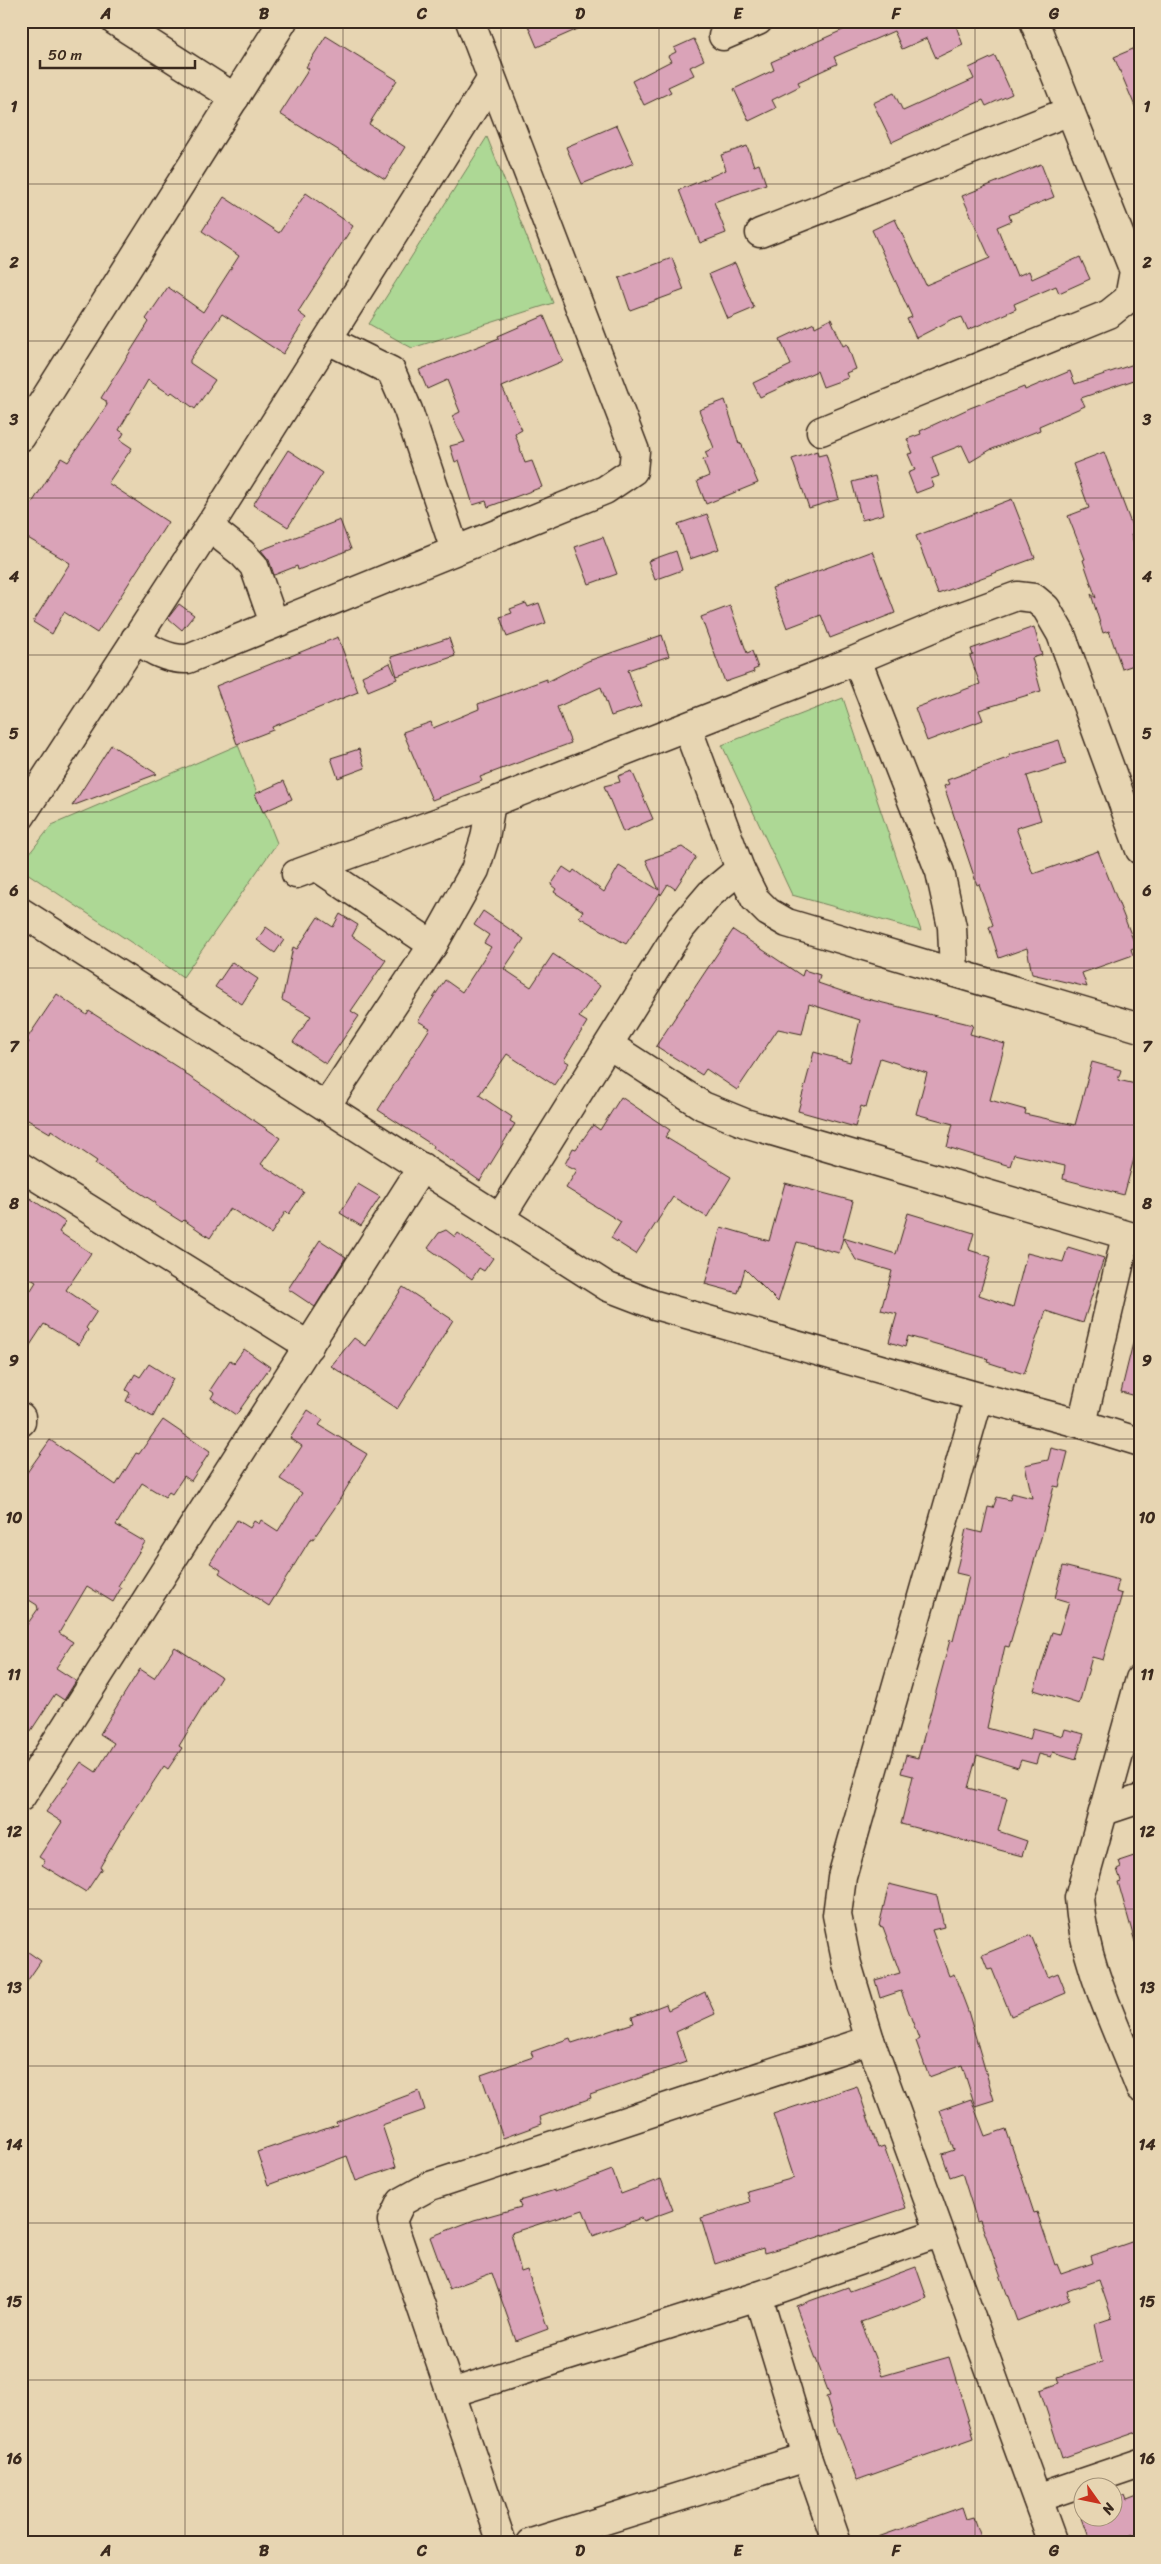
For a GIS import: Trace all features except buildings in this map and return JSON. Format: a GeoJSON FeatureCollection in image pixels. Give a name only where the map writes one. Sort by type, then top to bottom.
{"type":"FeatureCollection","features":[{"type":"Feature","properties":{"kind":"street"},"geometry":{"type":"LineString","coordinates":[[116,21],[235,98]]}},
{"type":"Feature","properties":{"kind":"street"},"geometry":{"type":"LineString","coordinates":[[21,437],[283,21]]}},
{"type":"Feature","properties":{"kind":"street"},"geometry":{"type":"LineString","coordinates":[[135,639],[158,654],[175,659],[188,659],[605,490],[633,471],[635,451],[491,80],[470,21]]}},
{"type":"Feature","properties":{"kind":"street"},"geometry":{"type":"LineString","coordinates":[[723,36],[758,21]]}},
{"type":"Feature","properties":{"kind":"street"},"geometry":{"type":"LineString","coordinates":[[822,431],[1109,314],[1129,298],[1134,271],[1034,21]]}},
{"type":"Feature","properties":{"kind":"street"},"geometry":{"type":"LineString","coordinates":[[21,816],[209,527],[491,80]]}},
{"type":"Feature","properties":{"kind":"street"},"geometry":{"type":"LineString","coordinates":[[760,233],[1070,111]]}},
{"type":"Feature","properties":{"kind":"street"},"geometry":{"type":"LineString","coordinates":[[328,340],[391,371],[398,384],[456,550]]}},
{"type":"Feature","properties":{"kind":"street"},"geometry":{"type":"LineString","coordinates":[[209,527],[242,553],[254,566],[274,623]]}},
{"type":"Feature","properties":{"kind":"street"},"geometry":{"type":"LineString","coordinates":[[433,945],[306,870],[491,803],[857,660],[951,620],[1017,596],[1034,598],[1046,608],[1061,634],[1140,850]]}},
{"type":"Feature","properties":{"kind":"street"},"geometry":{"type":"LineString","coordinates":[[857,660],[940,872],[952,928],[954,972]]}},
{"type":"Feature","properties":{"kind":"street"},"geometry":{"type":"LineString","coordinates":[[687,726],[740,869],[755,899],[768,912],[787,923],[1140,1028]]}},
{"type":"Feature","properties":{"kind":"street"},"geometry":{"type":"LineString","coordinates":[[326,1106],[433,945],[475,870],[485,838],[491,803]]}},
{"type":"Feature","properties":{"kind":"street"},"geometry":{"type":"LineString","coordinates":[[500,1218],[681,928],[710,894],[740,869]]}},
{"type":"Feature","properties":{"kind":"street"},"geometry":{"type":"LineString","coordinates":[[21,912],[608,1287],[655,1305],[979,1397],[1082,1424],[1140,1442]]}},
{"type":"Feature","properties":{"kind":"street"},"geometry":{"type":"LineString","coordinates":[[609,1046],[702,1106],[745,1123],[1133,1238],[1082,1424]]}},
{"type":"Feature","properties":{"kind":"street"},"geometry":{"type":"LineString","coordinates":[[21,1167],[309,1346]]}},
{"type":"Feature","properties":{"kind":"street"},"geometry":{"type":"LineString","coordinates":[[21,1796],[422,1167]]}},
{"type":"Feature","properties":{"kind":"street"},"geometry":{"type":"LineString","coordinates":[[979,1397],[842,1877],[837,1915],[847,1964],[870,2040],[938,2233],[1038,2498],[1053,2543]]}},
{"type":"Feature","properties":{"kind":"street"},"geometry":{"type":"LineString","coordinates":[[21,1417],[21,1422]]}},
{"type":"Feature","properties":{"kind":"street"},"geometry":{"type":"LineString","coordinates":[[1140,1679],[1079,1898],[1081,1926],[1090,1963],[1140,2088]]}},
{"type":"Feature","properties":{"kind":"street"},"geometry":{"type":"LineString","coordinates":[[1104,1810],[1140,1799]]}},
{"type":"Feature","properties":{"kind":"street"},"geometry":{"type":"LineString","coordinates":[[502,2543],[392,2221],[402,2202],[430,2186],[870,2040]]}},
{"type":"Feature","properties":{"kind":"street"},"geometry":{"type":"LineString","coordinates":[[451,2393],[758,2296],[938,2233]]}},
{"type":"Feature","properties":{"kind":"street"},"geometry":{"type":"LineString","coordinates":[[758,2296],[837,2543]]}},
{"type":"Feature","properties":{"kind":"street"},"geometry":{"type":"LineString","coordinates":[[531,2543],[808,2457]]}},
{"type":"Feature","properties":{"kind":"street"},"geometry":{"type":"LineString","coordinates":[[1038,2498],[1140,2463]]}},
{"type":"Feature","properties":{"kind":"green space"},"geometry":{"type":"Polygon","coordinates":[[[487,137],[553,303],[412,348],[369,324],[487,137]]]}},
{"type":"Feature","properties":{"kind":"green space"},"geometry":{"type":"Polygon","coordinates":[[[843,698],[921,931],[792,895],[722,745],[843,698]]]}},
{"type":"Feature","properties":{"kind":"green space"},"geometry":{"type":"Polygon","coordinates":[[[238,745],[277,843],[183,977],[21,869],[21,864],[52,825],[238,745]]]}}]}
